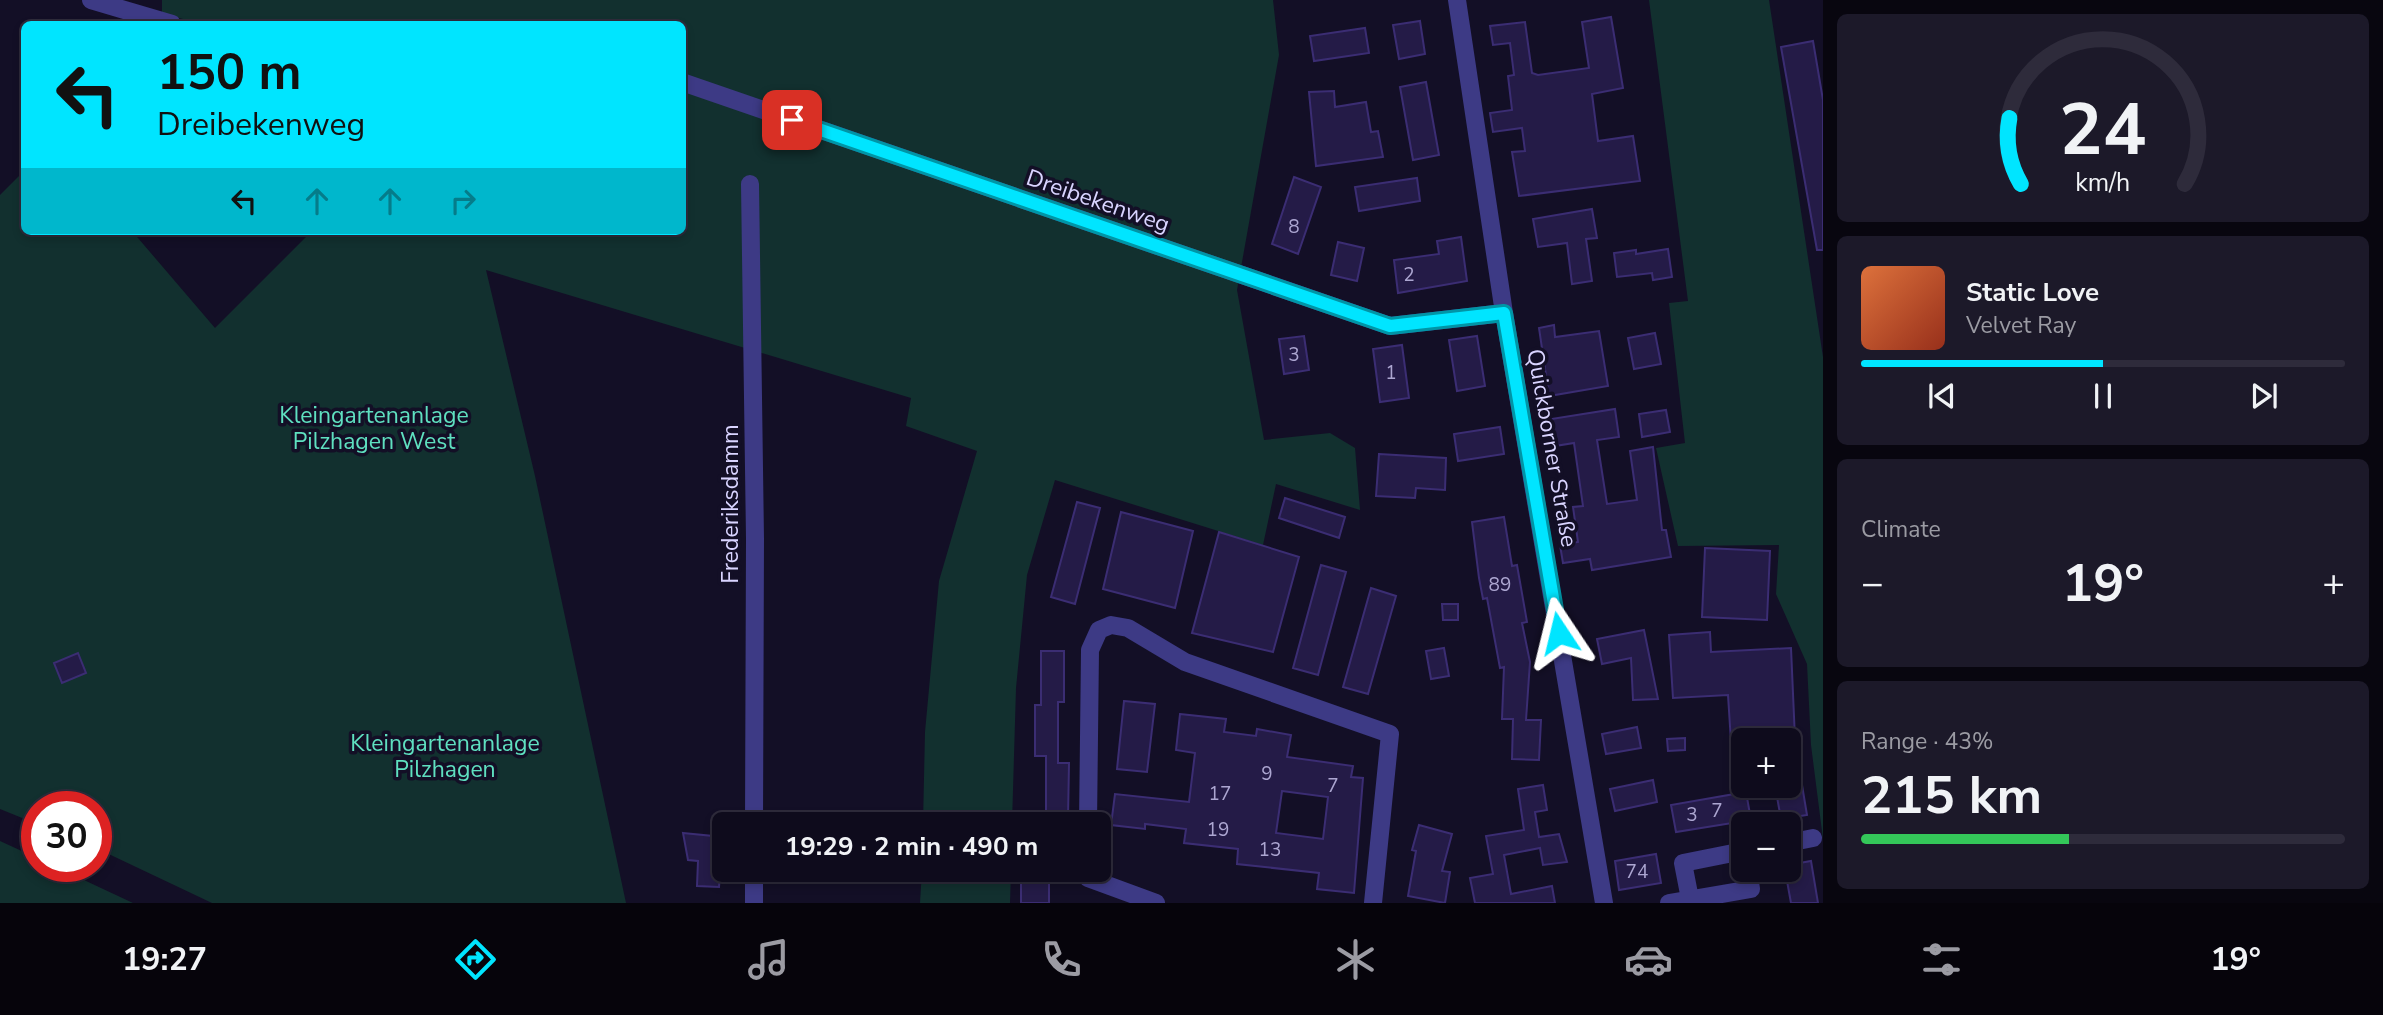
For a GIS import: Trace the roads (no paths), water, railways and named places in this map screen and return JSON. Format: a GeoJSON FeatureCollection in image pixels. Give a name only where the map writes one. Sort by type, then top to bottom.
{"type":"FeatureCollection","features":[{"type":"Feature","properties":{"kind":"street"},"geometry":{"type":"LineString","coordinates":[[91,0],[162,21]]}},
{"type":"Feature","properties":{"kind":"street","name":"Quickborner Straße"},"geometry":{"type":"LineString","coordinates":[[1457,0],[1504,313],[1604,903]]}},
{"type":"Feature","properties":{"kind":"street","name":"Dreibekenweg"},"geometry":{"type":"LineString","coordinates":[[686,83],[1390,326],[1504,313]]}},
{"type":"Feature","properties":{"kind":"street","name":"Frederiksdamm"},"geometry":{"type":"LineString","coordinates":[[750,184],[755,539],[754,812]]}},
{"type":"Feature","properties":{"kind":"street"},"geometry":{"type":"LineString","coordinates":[[1088,812],[1090,650],[1099,630],[1111,625],[1128,628],[1185,662],[1390,734],[1373,903]]}},
{"type":"Feature","properties":{"kind":"street"},"geometry":{"type":"LineString","coordinates":[[1801,840],[1813,838]]}},
{"type":"Feature","properties":{"kind":"street"},"geometry":{"type":"LineString","coordinates":[[1690,900],[1683,863],[1731,853]]}},
{"type":"Feature","properties":{"kind":"street"},"geometry":{"type":"LineString","coordinates":[[754,882],[754,903]]}},
{"type":"Feature","properties":{"kind":"street"},"geometry":{"type":"LineString","coordinates":[[1099,882],[1156,903]]}},
{"type":"Feature","properties":{"kind":"street"},"geometry":{"type":"LineString","coordinates":[[1669,903],[1751,888],[1750,882]]}},
{"type":"Feature","properties":{"kind":"park label","name":"Kleingartenanlage Pilzhagen West"},"geometry":{"type":"Point","coordinates":[374,428]}},
{"type":"Feature","properties":{"kind":"park label","name":"Kleingartenanlage Pilzhagen"},"geometry":{"type":"Point","coordinates":[445,756]}}]}
